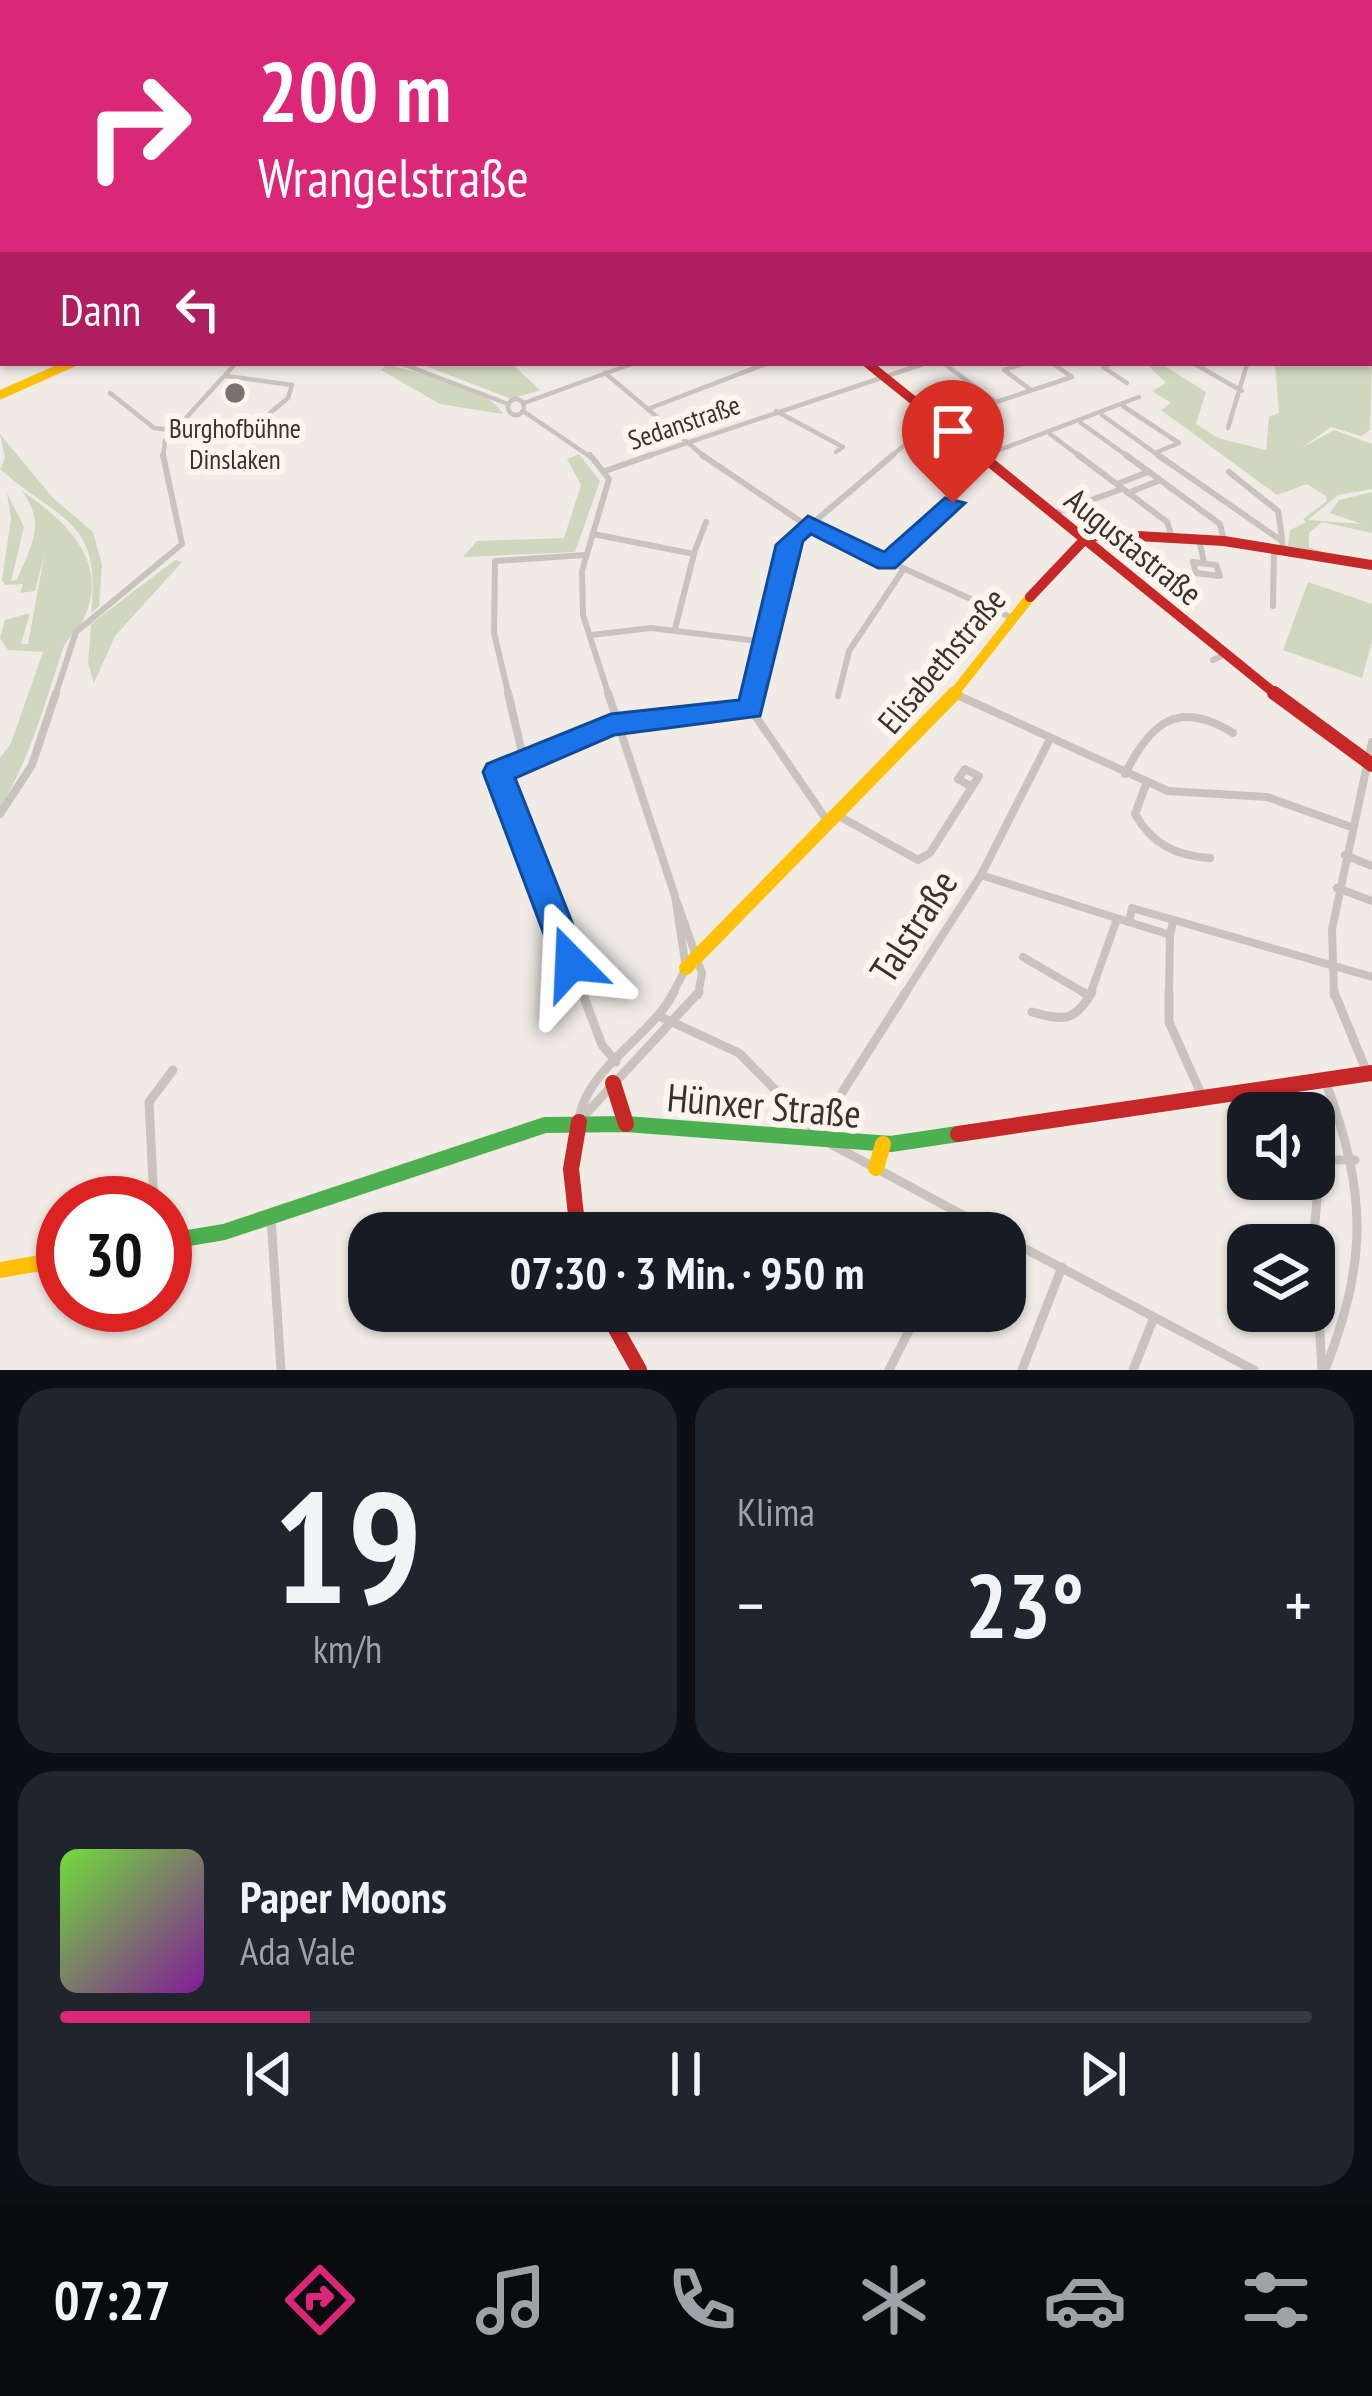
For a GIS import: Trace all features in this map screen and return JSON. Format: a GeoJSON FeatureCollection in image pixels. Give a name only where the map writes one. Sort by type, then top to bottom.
{"type":"FeatureCollection","features":[{"type":"Feature","properties":{"kind":"main road"},"geometry":{"type":"LineString","coordinates":[[0,395],[65,366]]}},
{"type":"Feature","properties":{"kind":"main road","name":"Augustastraße"},"geometry":{"type":"LineString","coordinates":[[871,366],[1220,657],[1370,764]]}},
{"type":"Feature","properties":{"kind":"main road"},"geometry":{"type":"LineString","coordinates":[[1084,540],[1103,533],[1279,546],[1372,566]]}},
{"type":"Feature","properties":{"kind":"main road","name":"Elisabethstraße"},"geometry":{"type":"LineString","coordinates":[[686,968],[955,694],[1046,576],[1084,540]]}},
{"type":"Feature","properties":{"kind":"main road","name":"Hünxer Straße"},"geometry":{"type":"LineString","coordinates":[[192,1236],[271,1217],[545,1125],[579,1121],[883,1144],[1018,1128],[1370,1073]]}},
{"type":"Feature","properties":{"kind":"main road"},"geometry":{"type":"LineString","coordinates":[[614,1083],[615,1101],[626,1124]]}},
{"type":"Feature","properties":{"kind":"main road"},"geometry":{"type":"LineString","coordinates":[[576,1212],[571,1168],[579,1121]]}},
{"type":"Feature","properties":{"kind":"main road"},"geometry":{"type":"LineString","coordinates":[[876,1168],[883,1144]]}},
{"type":"Feature","properties":{"kind":"main road"},"geometry":{"type":"LineString","coordinates":[[0,1270],[36,1264]]}},
{"type":"Feature","properties":{"kind":"main road"},"geometry":{"type":"LineString","coordinates":[[618,1332],[639,1370]]}},
{"type":"Feature","properties":{"kind":"street"},"geometry":{"type":"LineString","coordinates":[[0,814],[32,765],[76,632],[182,544],[162,466],[172,430],[233,366]]}},
{"type":"Feature","properties":{"kind":"street"},"geometry":{"type":"LineString","coordinates":[[408,366],[508,404],[507,411],[625,366]]}},
{"type":"Feature","properties":{"kind":"street"},"geometry":{"type":"LineString","coordinates":[[648,409],[760,366]]}},
{"type":"Feature","properties":{"kind":"street","name":"Sedanstraße"},"geometry":{"type":"LineString","coordinates":[[605,471],[919,366]]}},
{"type":"Feature","properties":{"kind":"street"},"geometry":{"type":"LineString","coordinates":[[947,366],[996,402],[1072,377],[1056,366]]}},
{"type":"Feature","properties":{"kind":"street"},"geometry":{"type":"LineString","coordinates":[[1016,366],[1004,370],[1032,390]]}},
{"type":"Feature","properties":{"kind":"street"},"geometry":{"type":"LineString","coordinates":[[1106,366],[1127,383]]}},
{"type":"Feature","properties":{"kind":"street"},"geometry":{"type":"LineString","coordinates":[[1198,366],[1243,391]]}},
{"type":"Feature","properties":{"kind":"street"},"geometry":{"type":"LineString","coordinates":[[1228,428],[1243,391],[1247,366]]}},
{"type":"Feature","properties":{"kind":"street"},"geometry":{"type":"LineString","coordinates":[[605,373],[739,483],[887,563],[1014,619]]}},
{"type":"Feature","properties":{"kind":"street"},"geometry":{"type":"LineString","coordinates":[[224,376],[292,386],[288,398],[270,413]]}},
{"type":"Feature","properties":{"kind":"street"},"geometry":{"type":"LineString","coordinates":[[110,393],[138,410],[154,428],[172,430]]}},
{"type":"Feature","properties":{"kind":"street"},"geometry":{"type":"LineString","coordinates":[[982,457],[1102,416],[1139,397]]}},
{"type":"Feature","properties":{"kind":"street"},"geometry":{"type":"LineString","coordinates":[[1122,406],[1179,443],[1155,453]]}},
{"type":"Feature","properties":{"kind":"street"},"geometry":{"type":"LineString","coordinates":[[523,407],[571,437],[605,471],[609,495],[585,555],[581,587],[590,635],[702,973],[698,997],[579,1121]]}},
{"type":"Feature","properties":{"kind":"street","name":"Sedanstraße"},"geometry":{"type":"LineString","coordinates":[[776,411],[843,447],[836,452]]}},
{"type":"Feature","properties":{"kind":"street"},"geometry":{"type":"LineString","coordinates":[[1102,416],[1279,546]]}},
{"type":"Feature","properties":{"kind":"street"},"geometry":{"type":"LineString","coordinates":[[750,709],[788,545],[808,523],[936,419]]}},
{"type":"Feature","properties":{"kind":"street"},"geometry":{"type":"LineString","coordinates":[[1081,423],[1220,524],[1224,542]]}},
{"type":"Feature","properties":{"kind":"street"},"geometry":{"type":"LineString","coordinates":[[1050,434],[1168,522],[1172,537]]}},
{"type":"Feature","properties":{"kind":"street"},"geometry":{"type":"LineString","coordinates":[[1122,488],[1148,472]]}},
{"type":"Feature","properties":{"kind":"street"},"geometry":{"type":"LineString","coordinates":[[1229,472],[1283,519],[1273,606]]}},
{"type":"Feature","properties":{"kind":"street"},"geometry":{"type":"LineString","coordinates":[[1052,514],[1122,488],[1159,481]]}},
{"type":"Feature","properties":{"kind":"street"},"geometry":{"type":"LineString","coordinates":[[887,563],[953,503]]}},
{"type":"Feature","properties":{"kind":"street"},"geometry":{"type":"LineString","coordinates":[[675,629],[706,522]]}},
{"type":"Feature","properties":{"kind":"street"},"geometry":{"type":"LineString","coordinates":[[593,534],[694,554]]}},
{"type":"Feature","properties":{"kind":"street"},"geometry":{"type":"LineString","coordinates":[[1198,539],[1204,563]]}},
{"type":"Feature","properties":{"kind":"street"},"geometry":{"type":"LineString","coordinates":[[524,761],[494,633],[495,561],[585,555]]}},
{"type":"Feature","properties":{"kind":"street"},"geometry":{"type":"LineString","coordinates":[[838,698],[833,683],[842,659],[903,570]]}},
{"type":"Feature","properties":{"kind":"street"},"geometry":{"type":"LineString","coordinates":[[590,635],[675,629],[766,642]]}},
{"type":"Feature","properties":{"kind":"street"},"geometry":{"type":"LineString","coordinates":[[955,694],[1147,782],[1203,797],[1268,797],[1351,827]]}},
{"type":"Feature","properties":{"kind":"street"},"geometry":{"type":"LineString","coordinates":[[616,1062],[602,1045],[498,772],[620,726],[750,709]]}},
{"type":"Feature","properties":{"kind":"street"},"geometry":{"type":"LineString","coordinates":[[750,709],[835,821],[918,860],[930,853],[972,787]]}},
{"type":"Feature","properties":{"kind":"street"},"geometry":{"type":"LineString","coordinates":[[1125,774],[1136,749],[1182,713],[1199,712],[1233,733]]}},
{"type":"Feature","properties":{"kind":"street","name":"Talstraße"},"geometry":{"type":"LineString","coordinates":[[827,1116],[981,875],[1050,739]]}},
{"type":"Feature","properties":{"kind":"street"},"geometry":{"type":"LineString","coordinates":[[1370,1073],[1334,995],[1333,969],[1337,888],[1372,742]]}},
{"type":"Feature","properties":{"kind":"street"},"geometry":{"type":"LineString","coordinates":[[1147,782],[1136,814],[1143,830],[1174,854],[1210,857]]}},
{"type":"Feature","properties":{"kind":"street"},"geometry":{"type":"LineString","coordinates":[[1345,855],[1372,866]]}},
{"type":"Feature","properties":{"kind":"street"},"geometry":{"type":"LineString","coordinates":[[981,875],[1170,935]]}},
{"type":"Feature","properties":{"kind":"street"},"geometry":{"type":"LineString","coordinates":[[1337,888],[1372,901]]}},
{"type":"Feature","properties":{"kind":"street"},"geometry":{"type":"LineString","coordinates":[[579,1121],[582,1101],[661,1017],[686,968],[674,896]]}},
{"type":"Feature","properties":{"kind":"street"},"geometry":{"type":"LineString","coordinates":[[1129,922],[1132,908],[1333,969],[1372,976]]}},
{"type":"Feature","properties":{"kind":"street"},"geometry":{"type":"LineString","coordinates":[[1032,1012],[1072,1021],[1106,963],[1117,919]]}},
{"type":"Feature","properties":{"kind":"street"},"geometry":{"type":"LineString","coordinates":[[1174,920],[1169,1022],[1202,1096]]}},
{"type":"Feature","properties":{"kind":"street"},"geometry":{"type":"LineString","coordinates":[[1023,956],[1088,994]]}},
{"type":"Feature","properties":{"kind":"street"},"geometry":{"type":"LineString","coordinates":[[661,1017],[740,1053],[827,1141],[955,1212]]}},
{"type":"Feature","properties":{"kind":"street"},"geometry":{"type":"LineString","coordinates":[[152,1176],[148,1102],[173,1070]]}},
{"type":"Feature","properties":{"kind":"street"},"geometry":{"type":"LineString","coordinates":[[1323,1077],[1368,1194],[1370,1247],[1361,1293],[1323,1370]]}},
{"type":"Feature","properties":{"kind":"street"},"geometry":{"type":"LineString","coordinates":[[802,1117],[827,1116],[827,1141]]}},
{"type":"Feature","properties":{"kind":"street"},"geometry":{"type":"LineString","coordinates":[[1323,1370],[1314,1231],[1321,1160],[1355,1160]]}},
{"type":"Feature","properties":{"kind":"street"},"geometry":{"type":"LineString","coordinates":[[271,1217],[281,1370]]}},
{"type":"Feature","properties":{"kind":"street"},"geometry":{"type":"LineString","coordinates":[[1026,1249],[1254,1370]]}},
{"type":"Feature","properties":{"kind":"street"},"geometry":{"type":"LineString","coordinates":[[1022,1370],[1062,1267]]}},
{"type":"Feature","properties":{"kind":"street"},"geometry":{"type":"LineString","coordinates":[[1133,1370],[1153,1320]]}},
{"type":"Feature","properties":{"kind":"street"},"geometry":{"type":"LineString","coordinates":[[889,1370],[908,1332]]}},
{"type":"Feature","properties":{"kind":"green space"},"geometry":{"type":"Polygon","coordinates":[[[394,366],[468,389],[484,396],[503,414],[440,404],[381,370],[394,366]]]}},
{"type":"Feature","properties":{"kind":"green space"},"geometry":{"type":"Polygon","coordinates":[[[426,366],[514,366],[540,390],[511,399],[426,366]]]}},
{"type":"Feature","properties":{"kind":"green space"},"geometry":{"type":"Polygon","coordinates":[[[1149,366],[1165,366],[1206,392],[1196,424],[1218,438],[1266,450],[1269,417],[1279,413],[1275,366],[1372,366],[1370,430],[1361,436],[1331,427],[1303,447],[1334,430],[1372,444],[1372,489],[1338,495],[1308,520],[1362,524],[1330,513],[1339,500],[1372,492],[1372,533],[1322,522],[1309,533],[1309,547],[1331,555],[1288,546],[1290,530],[1306,522],[1303,519],[1327,501],[1326,496],[1307,484],[1277,495],[1161,410],[1171,403],[1152,391],[1166,383],[1149,366]]]}},
{"type":"Feature","properties":{"kind":"green space"},"geometry":{"type":"Polygon","coordinates":[[[0,434],[53,498],[93,532],[102,565],[99,606],[91,613],[93,581],[83,539],[58,513],[0,469],[5,458],[0,434]]]}},
{"type":"Feature","properties":{"kind":"green space"},"geometry":{"type":"Polygon","coordinates":[[[579,454],[600,481],[575,552],[463,557],[477,541],[564,538],[581,485],[567,459],[579,454]]]}},
{"type":"Feature","properties":{"kind":"green space"},"geometry":{"type":"Polygon","coordinates":[[[21,490],[79,544],[92,579],[83,621],[64,646],[28,751],[0,808],[0,758],[11,743],[43,652],[8,650],[0,638],[5,620],[30,613],[21,644],[28,644],[45,552],[35,591],[20,593],[23,584],[5,585],[11,519],[7,493],[24,527],[11,581],[17,580],[34,536],[34,514],[21,490]]]}},
{"type":"Feature","properties":{"kind":"green space"},"geometry":{"type":"Polygon","coordinates":[[[175,560],[182,562],[115,636],[94,683],[88,663],[91,624],[175,560]]]}},
{"type":"Feature","properties":{"kind":"green space"},"geometry":{"type":"Polygon","coordinates":[[[1308,582],[1372,604],[1372,642],[1362,678],[1283,650],[1308,582]]]}},
{"type":"Feature","properties":{"kind":"traffic: fast"},"geometry":{"type":"LineString","coordinates":[[192,1237],[224,1232],[545,1125],[626,1124],[891,1144],[958,1134]]}},
{"type":"Feature","properties":{"kind":"traffic: slow"},"geometry":{"type":"LineString","coordinates":[[0,395],[65,366]]}},
{"type":"Feature","properties":{"kind":"traffic: slow"},"geometry":{"type":"LineString","coordinates":[[686,968],[972,675],[1030,597]]}},
{"type":"Feature","properties":{"kind":"traffic: slow"},"geometry":{"type":"LineString","coordinates":[[876,1168],[883,1144]]}},
{"type":"Feature","properties":{"kind":"traffic: slow"},"geometry":{"type":"LineString","coordinates":[[0,1270],[36,1264]]}},
{"type":"Feature","properties":{"kind":"traffic: jam"},"geometry":{"type":"LineString","coordinates":[[871,366],[1273,692],[1372,765]]}},
{"type":"Feature","properties":{"kind":"traffic: jam"},"geometry":{"type":"LineString","coordinates":[[1030,597],[1084,540],[1103,534],[1224,541],[1372,565]]}},
{"type":"Feature","properties":{"kind":"traffic: jam"},"geometry":{"type":"LineString","coordinates":[[958,1134],[1372,1073]]}},
{"type":"Feature","properties":{"kind":"traffic: jam"},"geometry":{"type":"LineString","coordinates":[[613,1083],[626,1124]]}},
{"type":"Feature","properties":{"kind":"traffic: jam"},"geometry":{"type":"LineString","coordinates":[[576,1212],[571,1169],[579,1122]]}},
{"type":"Feature","properties":{"kind":"traffic: jam"},"geometry":{"type":"LineString","coordinates":[[618,1332],[639,1370]]}},
{"type":"Feature","properties":{"kind":"place","name":"Burghofbühne Dinslaken"},"geometry":{"type":"Point","coordinates":[235,393]}},
{"type":"Feature","properties":{"kind":"route"},"geometry":{"type":"LineString","coordinates":[[571,963],[498,772],[611,725],[750,709],[794,536],[808,523],[887,563],[941,509],[953,503]]}}]}
